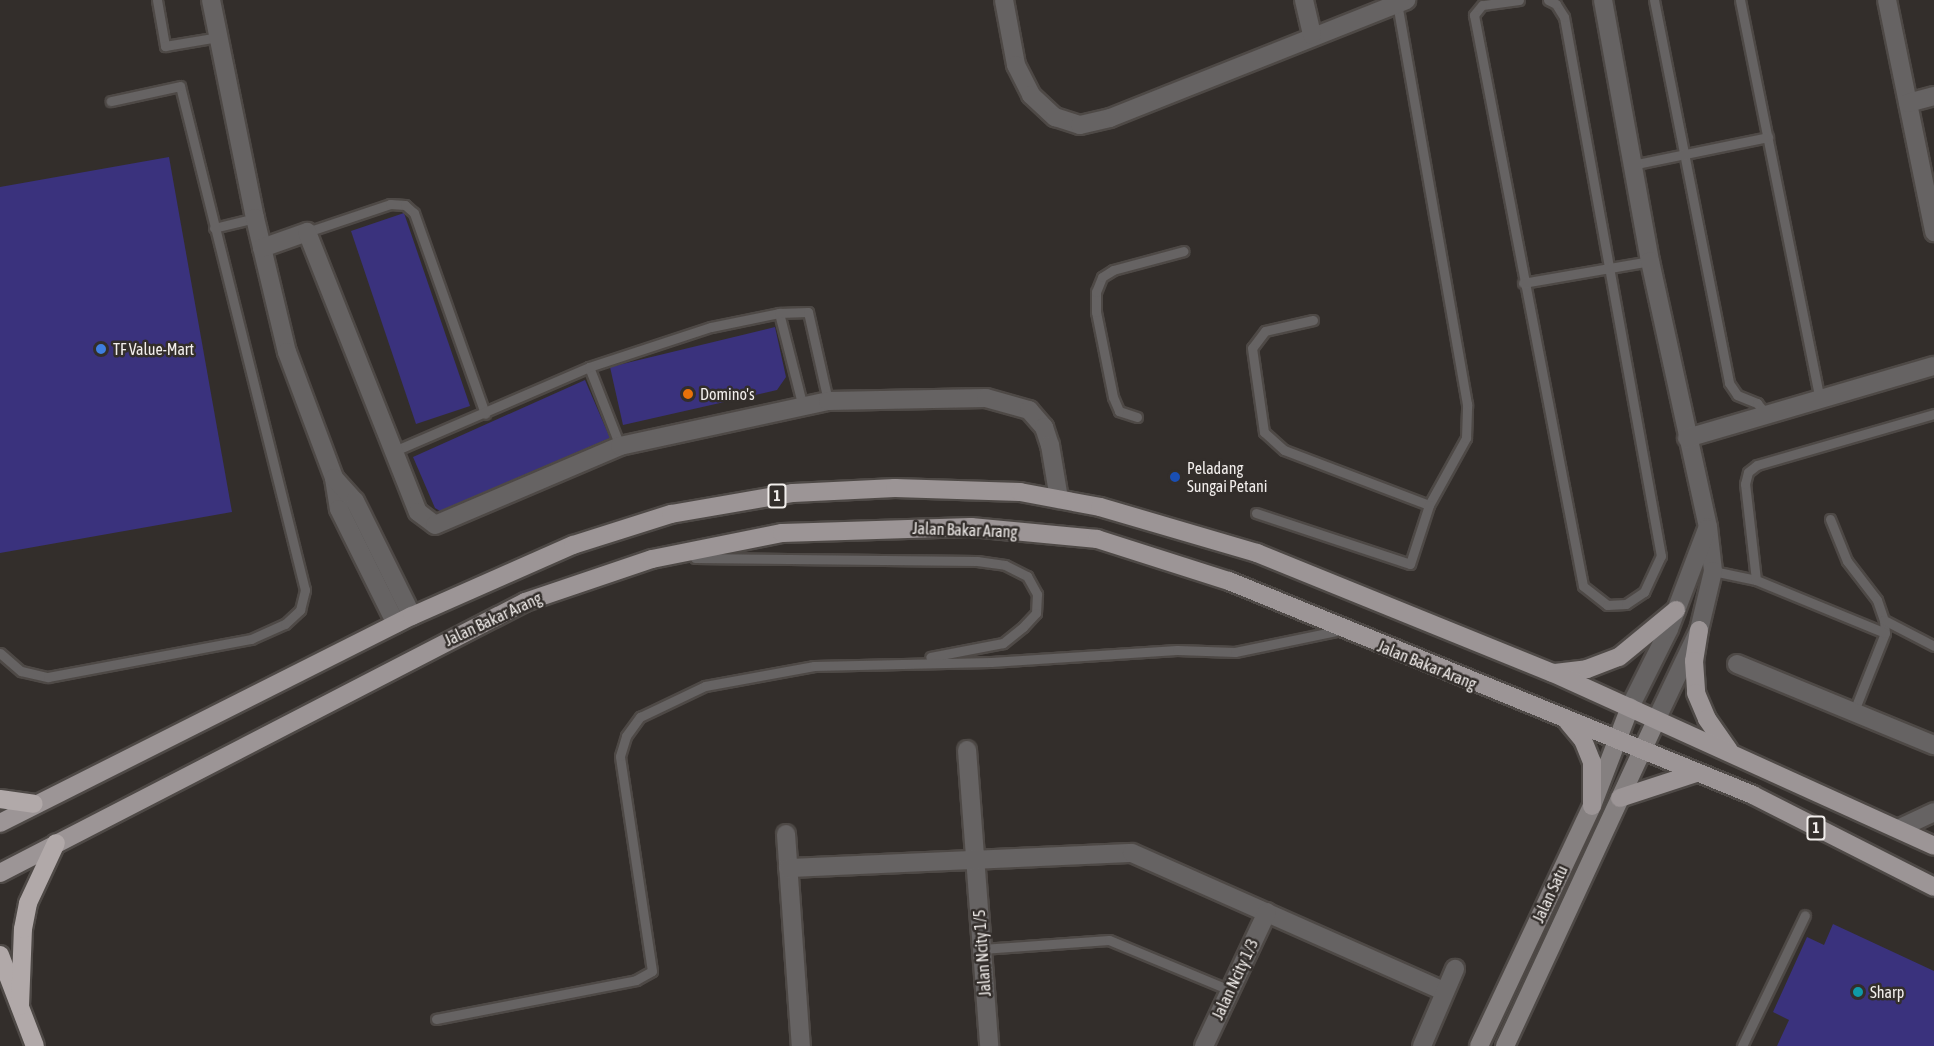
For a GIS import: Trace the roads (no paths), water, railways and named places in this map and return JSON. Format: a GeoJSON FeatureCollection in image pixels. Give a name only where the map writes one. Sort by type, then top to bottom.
{"type":"FeatureCollection","features":[{"type":"Feature","properties":{"kind":"highway"},"geometry":{"type":"LineString","coordinates":[[0,799],[34,804]]}},
{"type":"Feature","properties":{"kind":"highway"},"geometry":{"type":"LineString","coordinates":[[20,1006],[23,929],[28,903],[56,843]]}},
{"type":"Feature","properties":{"kind":"highway"},"geometry":{"type":"LineString","coordinates":[[0,955],[35,1046]]}},
{"type":"Feature","properties":{"kind":"main road","name":"1"},"geometry":{"type":"LineString","coordinates":[[0,822],[404,620],[573,545],[672,514],[793,493],[895,488],[1020,492],[1100,507],[1257,552],[1630,706],[1656,720],[1729,750],[1900,828],[1934,846]]}},
{"type":"Feature","properties":{"kind":"main road","name":"Jalan Bakar Arang"},"geometry":{"type":"LineString","coordinates":[[0,873],[525,602],[652,559],[782,533],[872,527],[971,527],[1097,539],[1228,581],[1341,630],[1568,722],[1643,749],[1753,795],[1934,887]]}},
{"type":"Feature","properties":{"kind":"main road"},"geometry":{"type":"LineString","coordinates":[[1553,673],[1587,669],[1619,657],[1676,610]]}},
{"type":"Feature","properties":{"kind":"main road"},"geometry":{"type":"LineString","coordinates":[[1699,630],[1694,661],[1696,693],[1707,720],[1729,750]]}},
{"type":"Feature","properties":{"kind":"main road","name":"Jalan Satu"},"geometry":{"type":"LineString","coordinates":[[1479,1046],[1592,806],[1615,740],[1630,706]]}},
{"type":"Feature","properties":{"kind":"main road","name":"Jalan Satu"},"geometry":{"type":"LineString","coordinates":[[1505,1046],[1656,720]]}},
{"type":"Feature","properties":{"kind":"main road"},"geometry":{"type":"LineString","coordinates":[[1568,722],[1583,740],[1592,762],[1592,806]]}},
{"type":"Feature","properties":{"kind":"main road"},"geometry":{"type":"LineString","coordinates":[[1620,798],[1696,773]]}},
{"type":"Feature","properties":{"kind":"street"},"geometry":{"type":"LineString","coordinates":[[211,0],[255,218],[287,352],[334,478],[339,509],[404,620]]}},
{"type":"Feature","properties":{"kind":"street"},"geometry":{"type":"LineString","coordinates":[[1004,0],[1016,64],[1031,95],[1055,117],[1080,125],[1110,118],[1312,35],[1401,2]]}},
{"type":"Feature","properties":{"kind":"street"},"geometry":{"type":"LineString","coordinates":[[1304,0],[1312,35]]}},
{"type":"Feature","properties":{"kind":"street"},"geometry":{"type":"LineString","coordinates":[[1603,0],[1650,261],[1708,527],[1713,571],[1699,630],[1656,720]]}},
{"type":"Feature","properties":{"kind":"street"},"geometry":{"type":"LineString","coordinates":[[1887,0],[1934,232]]}},
{"type":"Feature","properties":{"kind":"street"},"geometry":{"type":"LineString","coordinates":[[1908,104],[1934,96]]}},
{"type":"Feature","properties":{"kind":"street"},"geometry":{"type":"LineString","coordinates":[[262,248],[307,232],[392,452],[418,512],[435,525],[620,447],[828,401],[986,398],[1029,410],[1044,426],[1050,445],[1059,499]]}},
{"type":"Feature","properties":{"kind":"street"},"geometry":{"type":"LineString","coordinates":[[1687,438],[1934,366]]}},
{"type":"Feature","properties":{"kind":"street"},"geometry":{"type":"LineString","coordinates":[[1630,706],[1676,610],[1708,527]]}},
{"type":"Feature","properties":{"kind":"street"},"geometry":{"type":"LineString","coordinates":[[1737,664],[1934,745]]}},
{"type":"Feature","properties":{"kind":"street","name":"Jalan Ncity 1/5"},"geometry":{"type":"LineString","coordinates":[[967,750],[989,1046]]}},
{"type":"Feature","properties":{"kind":"street"},"geometry":{"type":"LineString","coordinates":[[1900,828],[1934,812]]}},
{"type":"Feature","properties":{"kind":"street"},"geometry":{"type":"LineString","coordinates":[[786,834],[801,1046]]}},
{"type":"Feature","properties":{"kind":"street"},"geometry":{"type":"LineString","coordinates":[[788,868],[1132,853],[1445,992]]}},
{"type":"Feature","properties":{"kind":"street","name":"Jalan Ncity 1/3"},"geometry":{"type":"LineString","coordinates":[[1204,1046],[1267,912]]}},
{"type":"Feature","properties":{"kind":"street"},"geometry":{"type":"LineString","coordinates":[[1422,1046],[1455,969]]}},
{"type":"Feature","properties":{"kind":"lane"},"geometry":{"type":"LineString","coordinates":[[157,0],[165,46],[219,37]]}},
{"type":"Feature","properties":{"kind":"lane"},"geometry":{"type":"LineString","coordinates":[[1520,0],[1482,5],[1474,15],[1523,283],[1583,586],[1606,605],[1626,604],[1644,592],[1661,556],[1607,268],[1564,17],[1548,0]]}},
{"type":"Feature","properties":{"kind":"lane"},"geometry":{"type":"LineString","coordinates":[[1654,0],[1682,154],[1729,383],[1737,395],[1757,403],[1766,414]]}},
{"type":"Feature","properties":{"kind":"lane"},"geometry":{"type":"LineString","coordinates":[[1740,0],[1820,399]]}},
{"type":"Feature","properties":{"kind":"lane"},"geometry":{"type":"LineString","coordinates":[[1256,513],[1410,564],[1429,505],[1466,438],[1467,405],[1401,2]]}},
{"type":"Feature","properties":{"kind":"lane"},"geometry":{"type":"LineString","coordinates":[[0,653],[21,671],[48,677],[251,639],[285,624],[300,610],[305,590],[293,530],[214,228],[180,86],[111,101]]}},
{"type":"Feature","properties":{"kind":"lane"},"geometry":{"type":"LineString","coordinates":[[1632,165],[1768,137]]}},
{"type":"Feature","properties":{"kind":"lane"},"geometry":{"type":"LineString","coordinates":[[307,232],[390,204],[405,205],[414,213],[485,414]]}},
{"type":"Feature","properties":{"kind":"lane"},"geometry":{"type":"LineString","coordinates":[[214,228],[255,218]]}},
{"type":"Feature","properties":{"kind":"lane"},"geometry":{"type":"LineString","coordinates":[[1137,417],[1119,411],[1113,397],[1096,312],[1096,292],[1102,277],[1113,270],[1184,251]]}},
{"type":"Feature","properties":{"kind":"lane"},"geometry":{"type":"LineString","coordinates":[[1523,283],[1650,261]]}},
{"type":"Feature","properties":{"kind":"lane"},"geometry":{"type":"LineString","coordinates":[[392,452],[485,414],[589,367],[711,327],[779,313],[808,312],[828,401]]}},
{"type":"Feature","properties":{"kind":"lane"},"geometry":{"type":"LineString","coordinates":[[779,313],[803,407]]}},
{"type":"Feature","properties":{"kind":"lane"},"geometry":{"type":"LineString","coordinates":[[1313,320],[1265,331],[1252,348],[1264,432],[1284,450],[1429,505]]}},
{"type":"Feature","properties":{"kind":"lane"},"geometry":{"type":"LineString","coordinates":[[589,367],[620,447]]}},
{"type":"Feature","properties":{"kind":"lane"},"geometry":{"type":"LineString","coordinates":[[1755,580],[1745,484],[1748,472],[1757,465],[1934,414]]}},
{"type":"Feature","properties":{"kind":"lane"},"geometry":{"type":"LineString","coordinates":[[1830,519],[1847,561],[1877,600],[1884,620],[1885,633],[1854,711]]}},
{"type":"Feature","properties":{"kind":"lane"},"geometry":{"type":"LineString","coordinates":[[652,559],[758,556],[977,561],[1005,565],[1027,576],[1037,594],[1036,613],[1003,643],[910,661]]}},
{"type":"Feature","properties":{"kind":"lane"},"geometry":{"type":"LineString","coordinates":[[1713,571],[1755,580],[1885,633]]}},
{"type":"Feature","properties":{"kind":"lane"},"geometry":{"type":"LineString","coordinates":[[1884,620],[1934,646]]}},
{"type":"Feature","properties":{"kind":"lane"},"geometry":{"type":"LineString","coordinates":[[436,1019],[636,980],[652,971],[620,756],[626,736],[640,717],[705,686],[814,666],[910,661],[991,662],[1177,650],[1235,652],[1341,630]]}},
{"type":"Feature","properties":{"kind":"lane"},"geometry":{"type":"LineString","coordinates":[[1742,1046],[1805,915]]}},
{"type":"Feature","properties":{"kind":"lane"},"geometry":{"type":"LineString","coordinates":[[982,949],[1109,940],[1230,990]]}},
{"type":"Feature","properties":{"kind":"place","name":"TF Value-Mart"},"geometry":{"type":"Point","coordinates":[101,349]}},
{"type":"Feature","properties":{"kind":"place","name":"Domino's"},"geometry":{"type":"Point","coordinates":[688,394]}},
{"type":"Feature","properties":{"kind":"place","name":"Peladang Sungai Petani"},"geometry":{"type":"Point","coordinates":[1175,477]}},
{"type":"Feature","properties":{"kind":"place","name":"Sharp"},"geometry":{"type":"Point","coordinates":[1858,992]}}]}
